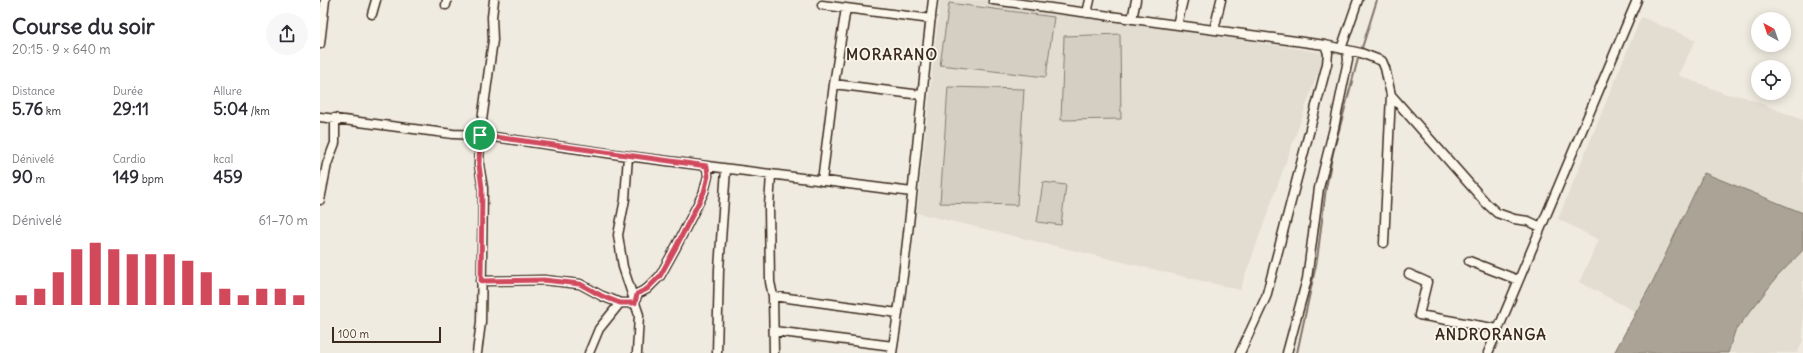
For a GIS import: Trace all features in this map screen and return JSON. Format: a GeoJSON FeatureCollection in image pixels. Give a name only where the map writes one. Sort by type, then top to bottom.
{"type":"FeatureCollection","features":[{"type":"Feature","properties":{"kind":"street"},"geometry":{"type":"LineString","coordinates":[[320,44],[325,0]]}},
{"type":"Feature","properties":{"kind":"street"},"geometry":{"type":"LineString","coordinates":[[372,14],[376,0]]}},
{"type":"Feature","properties":{"kind":"street"},"geometry":{"type":"LineString","coordinates":[[477,353],[481,322],[482,188],[479,165],[480,135],[493,40],[492,17],[494,0]]}},
{"type":"Feature","properties":{"kind":"street"},"geometry":{"type":"LineString","coordinates":[[774,330],[892,349],[898,313],[912,192],[921,95],[933,0]]}},
{"type":"Feature","properties":{"kind":"street"},"geometry":{"type":"LineString","coordinates":[[993,0],[1049,4],[1087,13],[1325,45],[1361,53],[1382,61],[1391,95],[1384,243]]}},
{"type":"Feature","properties":{"kind":"street"},"geometry":{"type":"LineString","coordinates":[[1087,13],[1090,0]]}},
{"type":"Feature","properties":{"kind":"street"},"geometry":{"type":"LineString","coordinates":[[1132,19],[1136,0]]}},
{"type":"Feature","properties":{"kind":"street"},"geometry":{"type":"LineString","coordinates":[[1177,25],[1183,0]]}},
{"type":"Feature","properties":{"kind":"street"},"geometry":{"type":"LineString","coordinates":[[1214,30],[1221,0]]}},
{"type":"Feature","properties":{"kind":"street"},"geometry":{"type":"LineString","coordinates":[[1287,353],[1307,279],[1319,188],[1345,75],[1348,60],[1346,50],[1358,0]]}},
{"type":"Feature","properties":{"kind":"street"},"geometry":{"type":"LineString","coordinates":[[1488,353],[1637,0]]}},
{"type":"Feature","properties":{"kind":"street"},"geometry":{"type":"LineString","coordinates":[[822,5],[931,19]]}},
{"type":"Feature","properties":{"kind":"street"},"geometry":{"type":"LineString","coordinates":[[822,181],[834,84],[846,8]]}},
{"type":"Feature","properties":{"kind":"street"},"geometry":{"type":"LineString","coordinates":[[1240,353],[1266,296],[1326,64],[1328,53],[1325,45]]}},
{"type":"Feature","properties":{"kind":"street"},"geometry":{"type":"LineString","coordinates":[[834,84],[921,95]]}},
{"type":"Feature","properties":{"kind":"street"},"geometry":{"type":"LineString","coordinates":[[1391,95],[1486,203],[1497,212],[1514,219],[1528,220],[1540,227]]}},
{"type":"Feature","properties":{"kind":"street"},"geometry":{"type":"LineString","coordinates":[[320,116],[453,134],[480,135],[726,169],[912,192]]}},
{"type":"Feature","properties":{"kind":"street"},"geometry":{"type":"LineString","coordinates":[[320,200],[327,164],[335,143],[335,118]]}},
{"type":"Feature","properties":{"kind":"street"},"geometry":{"type":"LineString","coordinates":[[628,156],[625,199],[618,235],[623,267],[638,315],[637,353]]}},
{"type":"Feature","properties":{"kind":"street"},"geometry":{"type":"LineString","coordinates":[[635,303],[637,294],[647,289],[660,276],[676,247],[704,192],[708,176],[707,166]]}},
{"type":"Feature","properties":{"kind":"street"},"geometry":{"type":"LineString","coordinates":[[717,353],[719,269],[726,169]]}},
{"type":"Feature","properties":{"kind":"street"},"geometry":{"type":"LineString","coordinates":[[771,174],[769,206],[770,282],[773,296],[774,353]]}},
{"type":"Feature","properties":{"kind":"street"},"geometry":{"type":"LineString","coordinates":[[1469,261],[1518,280]]}},
{"type":"Feature","properties":{"kind":"street"},"geometry":{"type":"LineString","coordinates":[[1409,274],[1427,282],[1419,315],[1498,329]]}},
{"type":"Feature","properties":{"kind":"street"},"geometry":{"type":"LineString","coordinates":[[481,281],[544,280],[580,284],[602,296],[620,303],[635,303]]}},
{"type":"Feature","properties":{"kind":"street"},"geometry":{"type":"LineString","coordinates":[[773,296],[898,313]]}},
{"type":"Feature","properties":{"kind":"street"},"geometry":{"type":"LineString","coordinates":[[590,353],[599,329],[620,303]]}},
{"type":"Feature","properties":{"kind":"shaded area"},"geometry":{"type":"Polygon","coordinates":[[[940,0],[990,0],[1325,53],[1240,290],[917,213],[940,0]]]}},
{"type":"Feature","properties":{"kind":"shaded area"},"geometry":{"type":"Polygon","coordinates":[[[949,3],[1054,17],[1046,77],[940,65],[949,3]]]}},
{"type":"Feature","properties":{"kind":"shaded area"},"geometry":{"type":"Polygon","coordinates":[[[1641,17],[1696,40],[1678,75],[1726,94],[1742,96],[1803,120],[1803,340],[1798,353],[1614,353],[1636,312],[1579,282],[1599,240],[1558,219],[1641,17]]]}},
{"type":"Feature","properties":{"kind":"shaded area"},"geometry":{"type":"Polygon","coordinates":[[[1120,34],[1121,119],[1061,120],[1064,36],[1120,34]]]}},
{"type":"Feature","properties":{"kind":"shaded area"},"geometry":{"type":"Polygon","coordinates":[[[948,87],[1024,89],[1017,205],[940,203],[948,87]]]}},
{"type":"Feature","properties":{"kind":"shaded area"},"geometry":{"type":"Polygon","coordinates":[[[1704,173],[1803,213],[1803,250],[1777,277],[1735,331],[1728,353],[1614,353],[1653,281],[1704,173]]]}},
{"type":"Feature","properties":{"kind":"shaded area"},"geometry":{"type":"Polygon","coordinates":[[[1043,182],[1066,185],[1061,225],[1037,222],[1043,182]]]}},
{"type":"Feature","properties":{"kind":"waterway"},"geometry":{"type":"LineString","coordinates":[[1361,51],[1377,0]]}},
{"type":"Feature","properties":{"kind":"waterway"},"geometry":{"type":"LineString","coordinates":[[1297,353],[1317,260],[1326,188],[1333,153],[1359,55]]}},
{"type":"Feature","properties":{"kind":"district","name":"MORARANO"},"geometry":{"type":"Point","coordinates":[892,54]}},
{"type":"Feature","properties":{"kind":"district","name":"ANDRORANGA"},"geometry":{"type":"Point","coordinates":[1491,334]}},
{"type":"Feature","properties":{"kind":"route"},"geometry":{"type":"LineString","coordinates":[[480,135],[707,166],[708,176],[704,192],[660,276],[647,289],[637,294],[635,303],[620,303],[602,296],[580,284],[544,280],[481,281],[482,188],[479,165],[480,135]]}}]}
